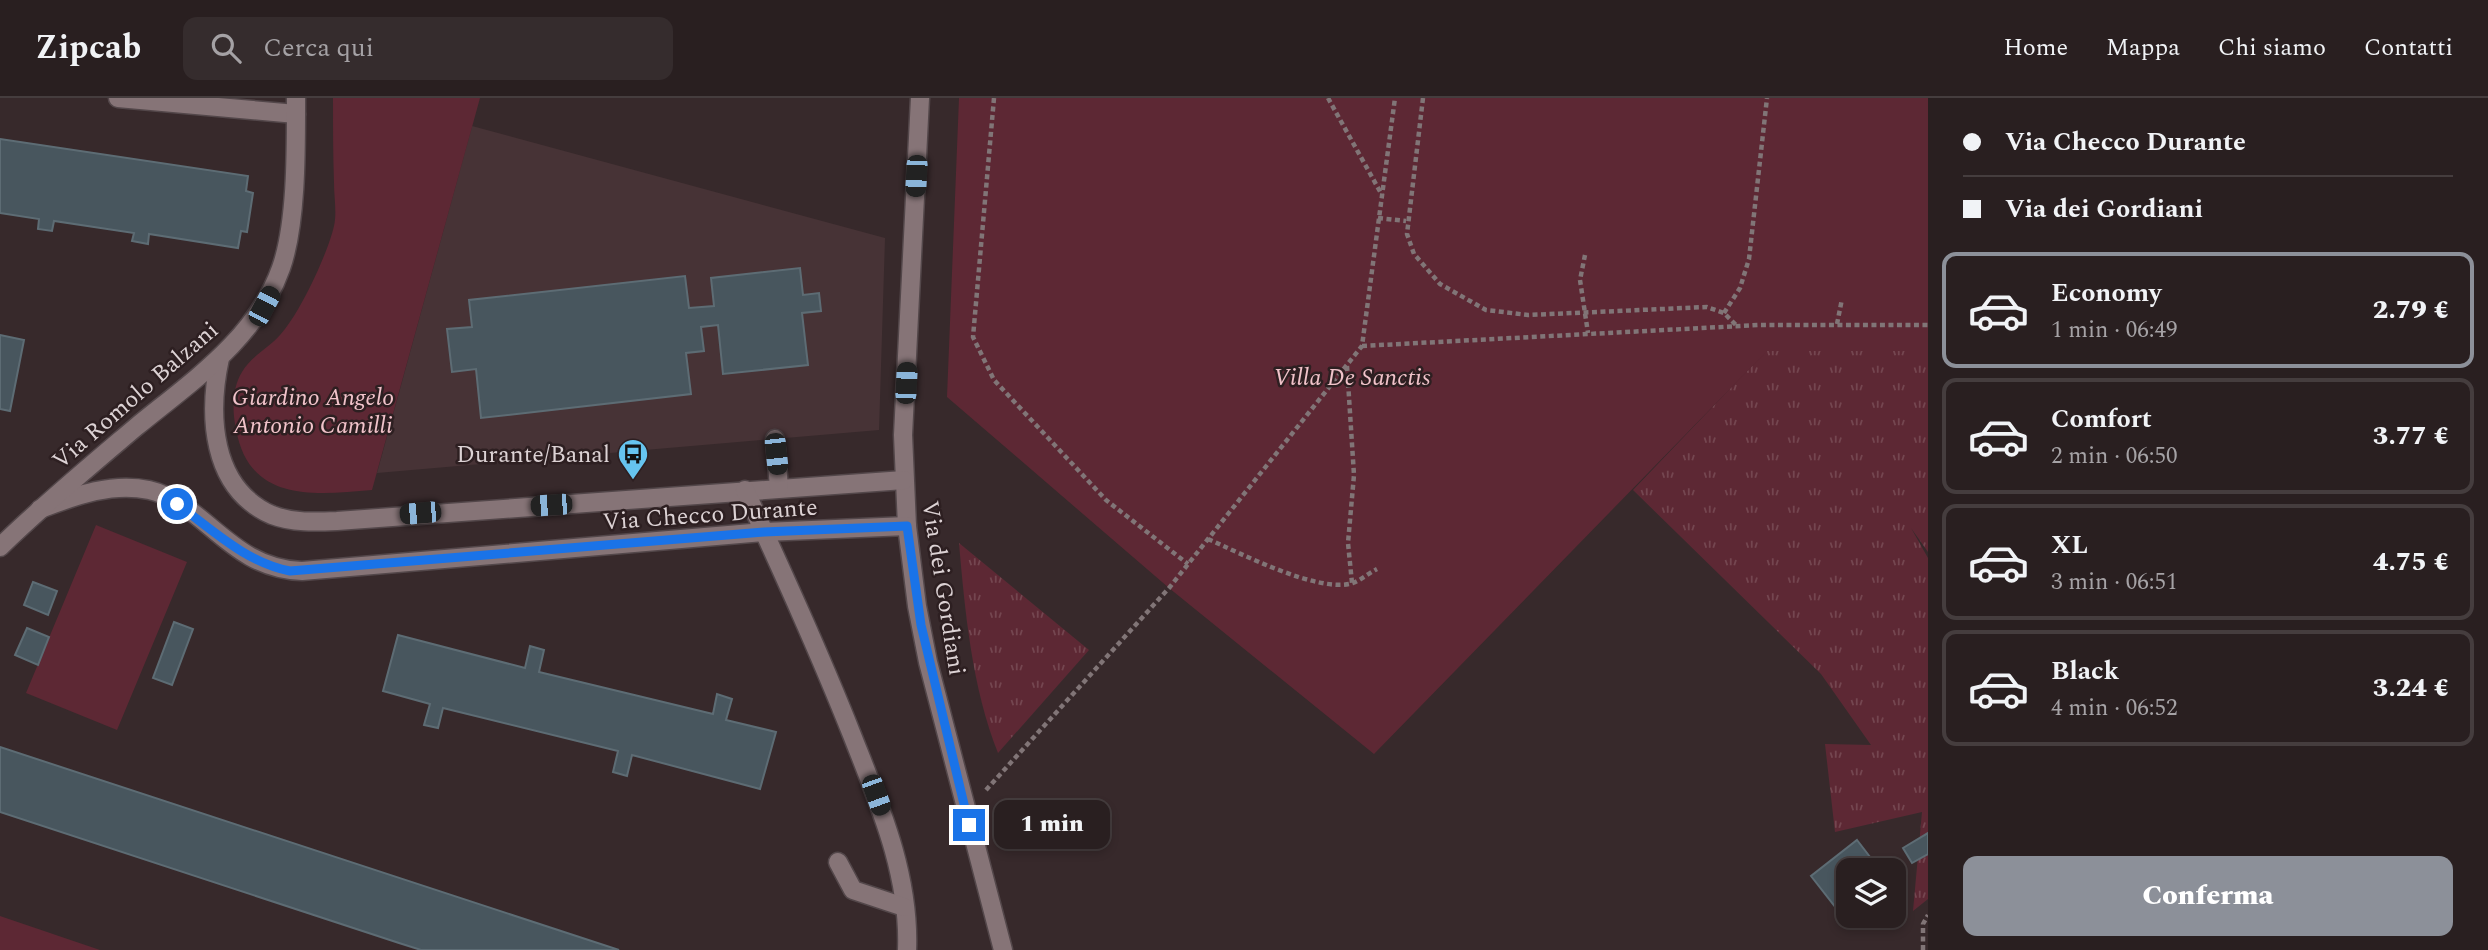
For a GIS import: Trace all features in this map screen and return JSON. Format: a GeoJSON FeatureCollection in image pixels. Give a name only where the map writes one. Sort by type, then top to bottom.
{"type":"FeatureCollection","features":[{"type":"Feature","properties":{"kind":"street"},"geometry":{"type":"LineString","coordinates":[[118,98],[296,106]]}},
{"type":"Feature","properties":{"kind":"street","name":"Via dei Gordiani"},"geometry":{"type":"LineString","coordinates":[[920,98],[903,435],[907,526],[917,606],[928,662],[1003,950]]}},
{"type":"Feature","properties":{"kind":"street","name":"Via Romolo Balzani"},"geometry":{"type":"LineString","coordinates":[[0,548],[40,509],[220,358],[253,323],[283,264],[293,188],[296,106]]}},
{"type":"Feature","properties":{"kind":"street","name":"Via Checco Durante"},"geometry":{"type":"LineString","coordinates":[[220,358],[212,412],[225,467],[251,501],[286,519],[337,521],[904,480]]}},
{"type":"Feature","properties":{"kind":"street"},"geometry":{"type":"LineString","coordinates":[[775,439],[779,488]]}},
{"type":"Feature","properties":{"kind":"street","name":"Via Checco Durante"},"geometry":{"type":"LineString","coordinates":[[40,509],[96,491],[122,488],[150,491],[177,504],[240,551],[262,563],[290,571],[764,532],[907,526]]}},
{"type":"Feature","properties":{"kind":"street"},"geometry":{"type":"LineString","coordinates":[[746,490],[812,636],[880,808],[898,863],[907,950]]}},
{"type":"Feature","properties":{"kind":"street"},"geometry":{"type":"LineString","coordinates":[[838,862],[853,890],[904,907]]}},
{"type":"Feature","properties":{"kind":"path"},"geometry":{"type":"LineString","coordinates":[[994,98],[973,337],[995,380],[1106,500],[1188,564]]}},
{"type":"Feature","properties":{"kind":"path"},"geometry":{"type":"LineString","coordinates":[[1328,98],[1382,195]]}},
{"type":"Feature","properties":{"kind":"path"},"geometry":{"type":"LineString","coordinates":[[982,794],[1188,564],[1362,346],[1395,98]]}},
{"type":"Feature","properties":{"kind":"path"},"geometry":{"type":"LineString","coordinates":[[1423,98],[1406,221],[1413,254],[1440,284],[1464,300],[1486,310],[1528,315],[1707,307],[1724,313],[1736,326]]}},
{"type":"Feature","properties":{"kind":"path"},"geometry":{"type":"LineString","coordinates":[[1724,313],[1740,288],[1749,259],[1767,98]]}},
{"type":"Feature","properties":{"kind":"path"},"geometry":{"type":"LineString","coordinates":[[1378,218],[1406,221]]}},
{"type":"Feature","properties":{"kind":"path"},"geometry":{"type":"LineString","coordinates":[[1585,255],[1580,280],[1588,333]]}},
{"type":"Feature","properties":{"kind":"path"},"geometry":{"type":"LineString","coordinates":[[1837,324],[1842,299]]}},
{"type":"Feature","properties":{"kind":"path"},"geometry":{"type":"LineString","coordinates":[[1362,346],[1736,326],[1928,325]]}},
{"type":"Feature","properties":{"kind":"path"},"geometry":{"type":"LineString","coordinates":[[1346,365],[1354,475],[1348,543],[1352,583]]}},
{"type":"Feature","properties":{"kind":"path"},"geometry":{"type":"LineString","coordinates":[[1208,538],[1280,570],[1325,583],[1352,583],[1377,569]]}},
{"type":"Feature","properties":{"kind":"path"},"geometry":{"type":"LineString","coordinates":[[1923,950],[1923,924],[1928,915]]}},
{"type":"Feature","properties":{"kind":"shaded area"},"geometry":{"type":"Polygon","coordinates":[[[472,126],[885,238],[879,430],[377,473],[472,126]]]}},
{"type":"Feature","properties":{"kind":"green space","name":"Giardino Angelo Antonio Camilli"},"geometry":{"type":"Polygon","coordinates":[[[333,98],[480,98],[372,490],[328,493],[287,489],[269,482],[255,470],[243,453],[236,429],[234,400],[236,385],[246,366],[280,335],[296,313],[331,238],[335,216],[333,98]]]}},
{"type":"Feature","properties":{"kind":"green space","name":"Villa De Sanctis"},"geometry":{"type":"Polygon","coordinates":[[[959,98],[1928,98],[1928,351],[1767,351],[1374,754],[1169,588],[947,397],[959,98]]]}},
{"type":"Feature","properties":{"kind":"green space"},"geometry":{"type":"Polygon","coordinates":[[[1767,350],[1928,351],[1928,552],[1911,528],[1928,558],[1928,899],[1913,911],[1922,812],[1835,832],[1825,744],[1871,745],[1821,674],[1633,490],[1767,350]]]}},
{"type":"Feature","properties":{"kind":"green space"},"geometry":{"type":"Polygon","coordinates":[[[96,525],[187,562],[117,730],[26,693],[96,525]]]}},
{"type":"Feature","properties":{"kind":"green space"},"geometry":{"type":"Polygon","coordinates":[[[959,543],[1089,650],[998,753],[976,676],[967,623],[959,543]]]}},
{"type":"Feature","properties":{"kind":"green space"},"geometry":{"type":"Polygon","coordinates":[[[0,916],[100,950],[0,950],[0,916]]]}},
{"type":"Feature","properties":{"kind":"building"},"geometry":{"type":"Polygon","coordinates":[[[0,139],[248,176],[246,191],[253,193],[247,232],[241,231],[238,248],[149,234],[148,244],[132,241],[134,233],[54,221],[52,231],[38,229],[39,219],[0,213],[0,139]]]}},
{"type":"Feature","properties":{"kind":"building"},"geometry":{"type":"Polygon","coordinates":[[[800,268],[803,295],[819,293],[821,311],[802,313],[808,365],[723,374],[718,325],[701,327],[704,351],[686,353],[691,394],[481,418],[476,369],[452,372],[447,329],[472,327],[469,300],[685,276],[689,308],[714,306],[711,278],[800,268]]]}},
{"type":"Feature","properties":{"kind":"building"},"geometry":{"type":"Polygon","coordinates":[[[0,335],[24,340],[10,411],[0,409],[0,335]]]}},
{"type":"Feature","properties":{"kind":"building"},"geometry":{"type":"Polygon","coordinates":[[[33,582],[57,591],[48,615],[24,605],[33,582]]]}},
{"type":"Feature","properties":{"kind":"building"},"geometry":{"type":"Polygon","coordinates":[[[174,622],[193,629],[172,685],[153,678],[174,622]]]}},
{"type":"Feature","properties":{"kind":"building"},"geometry":{"type":"Polygon","coordinates":[[[27,628],[49,637],[38,665],[15,655],[27,628]]]}},
{"type":"Feature","properties":{"kind":"building"},"geometry":{"type":"Polygon","coordinates":[[[398,635],[525,668],[530,646],[544,650],[539,672],[713,714],[717,694],[732,699],[726,720],[776,732],[760,789],[632,755],[627,776],[613,772],[618,751],[443,708],[438,728],[424,725],[430,704],[383,691],[398,635]]]}},
{"type":"Feature","properties":{"kind":"building"},"geometry":{"type":"Polygon","coordinates":[[[0,747],[619,950],[421,950],[399,943],[0,812],[0,747]]]}},
{"type":"Feature","properties":{"kind":"building"},"geometry":{"type":"Polygon","coordinates":[[[1928,833],[1928,854],[1912,863],[1903,848],[1928,833]]]}},
{"type":"Feature","properties":{"kind":"building"},"geometry":{"type":"Polygon","coordinates":[[[1857,840],[1871,858],[1836,858],[1836,908],[1811,876],[1857,840]]]}},
{"type":"Feature","properties":{"kind":"place","name":"Durante/Banal"},"geometry":{"type":"Point","coordinates":[633,481]}},
{"type":"Feature","properties":{"kind":"route"},"geometry":{"type":"LineString","coordinates":[[177,504],[240,551],[262,563],[290,571],[764,532],[907,526],[917,606],[969,825]]}}]}
